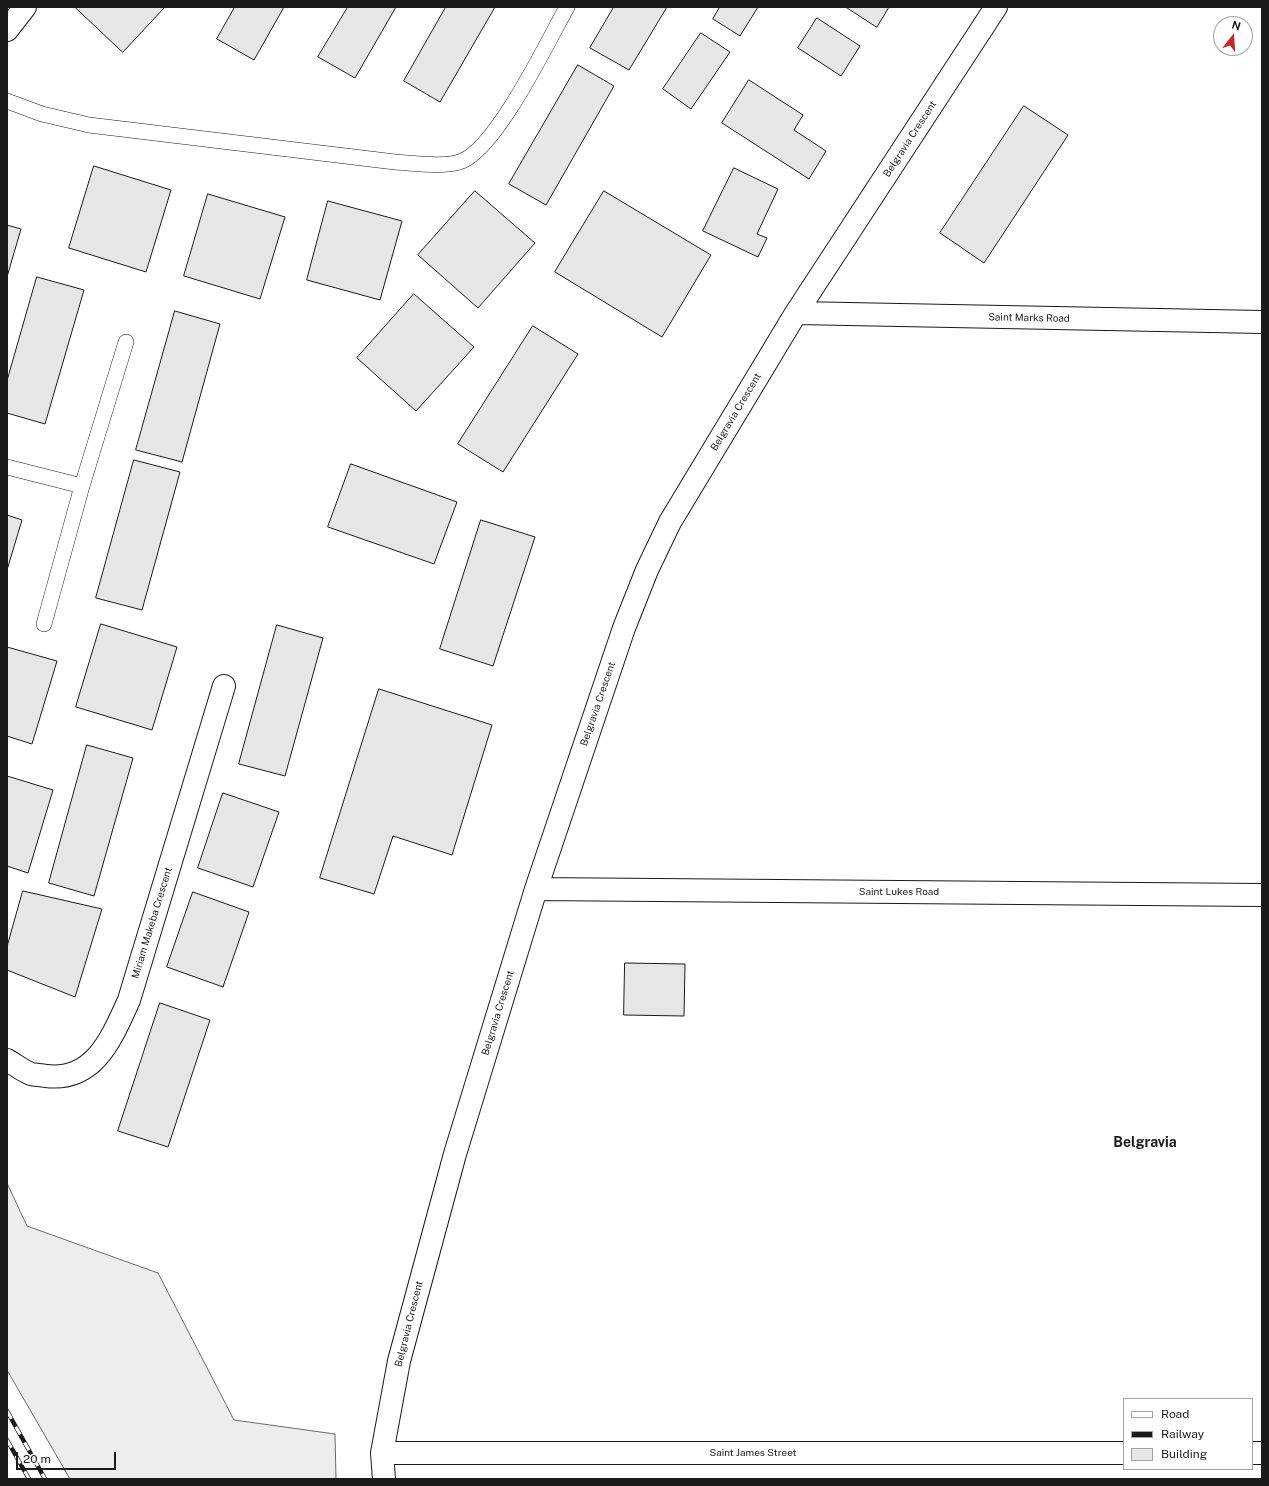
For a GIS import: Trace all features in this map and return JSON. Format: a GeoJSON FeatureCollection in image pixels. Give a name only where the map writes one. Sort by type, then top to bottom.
{"type":"FeatureCollection","features":[{"type":"Feature","properties":{"kind":"street"},"geometry":{"type":"LineString","coordinates":[[7,30],[25,7]]}},
{"type":"Feature","properties":{"kind":"street","name":"Belgravia Crescent"},"geometry":{"type":"LineString","coordinates":[[384,1479],[382,1453],[399,1361],[422,1270],[455,1154],[536,889],[624,628],[648,570],[670,522],[796,313],[996,7]]}},
{"type":"Feature","properties":{"kind":"street","name":"Saint Marks Road"},"geometry":{"type":"LineString","coordinates":[[796,313],[1262,322]]}},
{"type":"Feature","properties":{"kind":"street","name":"Miriam Makeba Crescent"},"geometry":{"type":"LineString","coordinates":[[7,1060],[31,1074],[60,1078],[81,1071],[100,1055],[115,1031],[129,1000],[224,686]]}},
{"type":"Feature","properties":{"kind":"street","name":"Saint Lukes Road"},"geometry":{"type":"LineString","coordinates":[[536,889],[1262,895]]}},
{"type":"Feature","properties":{"kind":"street","name":"Saint James Street"},"geometry":{"type":"LineString","coordinates":[[382,1453],[1123,1453]]}},
{"type":"Feature","properties":{"kind":"lane"},"geometry":{"type":"LineString","coordinates":[[7,100],[42,114],[89,125],[395,162],[434,164],[461,162],[478,151],[492,135],[519,94],[567,7]]}},
{"type":"Feature","properties":{"kind":"lane"},"geometry":{"type":"LineString","coordinates":[[44,624],[82,486],[126,342]]}},
{"type":"Feature","properties":{"kind":"lane"},"geometry":{"type":"LineString","coordinates":[[7,467],[82,486]]}},
{"type":"Feature","properties":{"kind":"shaded area"},"geometry":{"type":"Polygon","coordinates":[[[7,1183],[27,1226],[158,1273],[234,1420],[335,1434],[336,1479],[70,1479],[7,1370],[7,1183]]]}},
{"type":"Feature","properties":{"kind":"building"},"geometry":{"type":"Polygon","coordinates":[[[75,7],[165,7],[123,52],[75,7]]]}},
{"type":"Feature","properties":{"kind":"building"},"geometry":{"type":"Polygon","coordinates":[[[235,7],[284,7],[254,60],[217,39],[235,7]]]}},
{"type":"Feature","properties":{"kind":"building"},"geometry":{"type":"Polygon","coordinates":[[[348,7],[396,7],[355,78],[318,57],[348,7]]]}},
{"type":"Feature","properties":{"kind":"building"},"geometry":{"type":"Polygon","coordinates":[[[446,7],[495,7],[440,102],[404,81],[446,7]]]}},
{"type":"Feature","properties":{"kind":"building"},"geometry":{"type":"Polygon","coordinates":[[[614,7],[667,7],[629,70],[590,48],[614,7]]]}},
{"type":"Feature","properties":{"kind":"building"},"geometry":{"type":"Polygon","coordinates":[[[720,7],[758,7],[740,36],[713,19],[720,7]]]}},
{"type":"Feature","properties":{"kind":"building"},"geometry":{"type":"Polygon","coordinates":[[[846,7],[889,7],[877,27],[846,7]]]}},
{"type":"Feature","properties":{"kind":"building"},"geometry":{"type":"Polygon","coordinates":[[[817,18],[860,46],[841,76],[798,48],[817,18]]]}},
{"type":"Feature","properties":{"kind":"building"},"geometry":{"type":"Polygon","coordinates":[[[701,33],[730,52],[691,109],[663,89],[701,33]]]}},
{"type":"Feature","properties":{"kind":"building"},"geometry":{"type":"Polygon","coordinates":[[[578,65],[614,86],[546,205],[509,184],[578,65]]]}},
{"type":"Feature","properties":{"kind":"building"},"geometry":{"type":"Polygon","coordinates":[[[749,80],[803,115],[794,130],[826,151],[809,179],[722,123],[749,80]]]}},
{"type":"Feature","properties":{"kind":"building"},"geometry":{"type":"Polygon","coordinates":[[[1024,106],[1068,135],[984,263],[940,233],[1024,106]]]}},
{"type":"Feature","properties":{"kind":"building"},"geometry":{"type":"Polygon","coordinates":[[[94,166],[171,190],[146,272],[69,248],[94,166]]]}},
{"type":"Feature","properties":{"kind":"building"},"geometry":{"type":"Polygon","coordinates":[[[734,168],[778,189],[757,234],[767,238],[758,257],[703,231],[734,168]]]}},
{"type":"Feature","properties":{"kind":"building"},"geometry":{"type":"Polygon","coordinates":[[[475,191],[535,243],[478,308],[418,255],[475,191]]]}},
{"type":"Feature","properties":{"kind":"building"},"geometry":{"type":"Polygon","coordinates":[[[604,191],[711,255],[662,337],[555,272],[604,191]]]}},
{"type":"Feature","properties":{"kind":"building"},"geometry":{"type":"Polygon","coordinates":[[[208,194],[285,217],[260,299],[184,276],[208,194]]]}},
{"type":"Feature","properties":{"kind":"building"},"geometry":{"type":"Polygon","coordinates":[[[328,201],[402,221],[380,300],[307,280],[328,201]]]}},
{"type":"Feature","properties":{"kind":"building"},"geometry":{"type":"Polygon","coordinates":[[[7,225],[21,229],[7,277],[7,225]]]}},
{"type":"Feature","properties":{"kind":"building"},"geometry":{"type":"Polygon","coordinates":[[[37,277],[84,290],[45,424],[7,413],[7,381],[37,277]]]}},
{"type":"Feature","properties":{"kind":"building"},"geometry":{"type":"Polygon","coordinates":[[[414,294],[474,347],[416,411],[357,358],[414,294]]]}},
{"type":"Feature","properties":{"kind":"building"},"geometry":{"type":"Polygon","coordinates":[[[175,311],[220,324],[182,462],[136,450],[175,311]]]}},
{"type":"Feature","properties":{"kind":"building"},"geometry":{"type":"Polygon","coordinates":[[[533,326],[578,354],[503,472],[458,444],[533,326]]]}},
{"type":"Feature","properties":{"kind":"building"},"geometry":{"type":"Polygon","coordinates":[[[134,460],[180,472],[142,610],[96,598],[134,460]]]}},
{"type":"Feature","properties":{"kind":"building"},"geometry":{"type":"Polygon","coordinates":[[[351,464],[457,502],[434,564],[328,527],[351,464]]]}},
{"type":"Feature","properties":{"kind":"building"},"geometry":{"type":"Polygon","coordinates":[[[7,515],[22,520],[7,570],[7,515]]]}},
{"type":"Feature","properties":{"kind":"building"},"geometry":{"type":"Polygon","coordinates":[[[481,520],[535,537],[493,666],[440,649],[481,520]]]}},
{"type":"Feature","properties":{"kind":"building"},"geometry":{"type":"Polygon","coordinates":[[[101,624],[177,647],[152,730],[76,707],[101,624]]]}},
{"type":"Feature","properties":{"kind":"building"},"geometry":{"type":"Polygon","coordinates":[[[277,625],[323,638],[285,776],[239,764],[277,625]]]}},
{"type":"Feature","properties":{"kind":"building"},"geometry":{"type":"Polygon","coordinates":[[[7,647],[57,661],[32,744],[7,736],[7,647]]]}},
{"type":"Feature","properties":{"kind":"building"},"geometry":{"type":"Polygon","coordinates":[[[379,689],[492,725],[452,855],[393,836],[374,894],[320,878],[379,689]]]}},
{"type":"Feature","properties":{"kind":"building"},"geometry":{"type":"Polygon","coordinates":[[[87,745],[133,758],[94,896],[49,883],[87,745]]]}},
{"type":"Feature","properties":{"kind":"building"},"geometry":{"type":"Polygon","coordinates":[[[7,776],[53,790],[28,873],[7,866],[7,776]]]}},
{"type":"Feature","properties":{"kind":"building"},"geometry":{"type":"Polygon","coordinates":[[[223,793],[279,812],[253,887],[198,868],[223,793]]]}},
{"type":"Feature","properties":{"kind":"building"},"geometry":{"type":"Polygon","coordinates":[[[23,891],[102,909],[75,997],[7,970],[7,947],[23,891]]]}},
{"type":"Feature","properties":{"kind":"building"},"geometry":{"type":"Polygon","coordinates":[[[193,892],[249,912],[223,987],[167,967],[193,892]]]}},
{"type":"Feature","properties":{"kind":"building"},"geometry":{"type":"Polygon","coordinates":[[[625,963],[685,964],[684,1016],[624,1015],[625,963]]]}},
{"type":"Feature","properties":{"kind":"building"},"geometry":{"type":"Polygon","coordinates":[[[160,1003],[210,1020],[168,1147],[118,1131],[160,1003]]]}},
{"type":"Feature","properties":{"kind":"railway"},"geometry":{"type":"LineString","coordinates":[[7,1411],[45,1479]]}},
{"type":"Feature","properties":{"kind":"railway"},"geometry":{"type":"LineString","coordinates":[[7,1440],[29,1479]]}},
{"type":"Feature","properties":{"kind":"district","name":"Belgravia"},"geometry":{"type":"Point","coordinates":[1145,1143]}}]}
